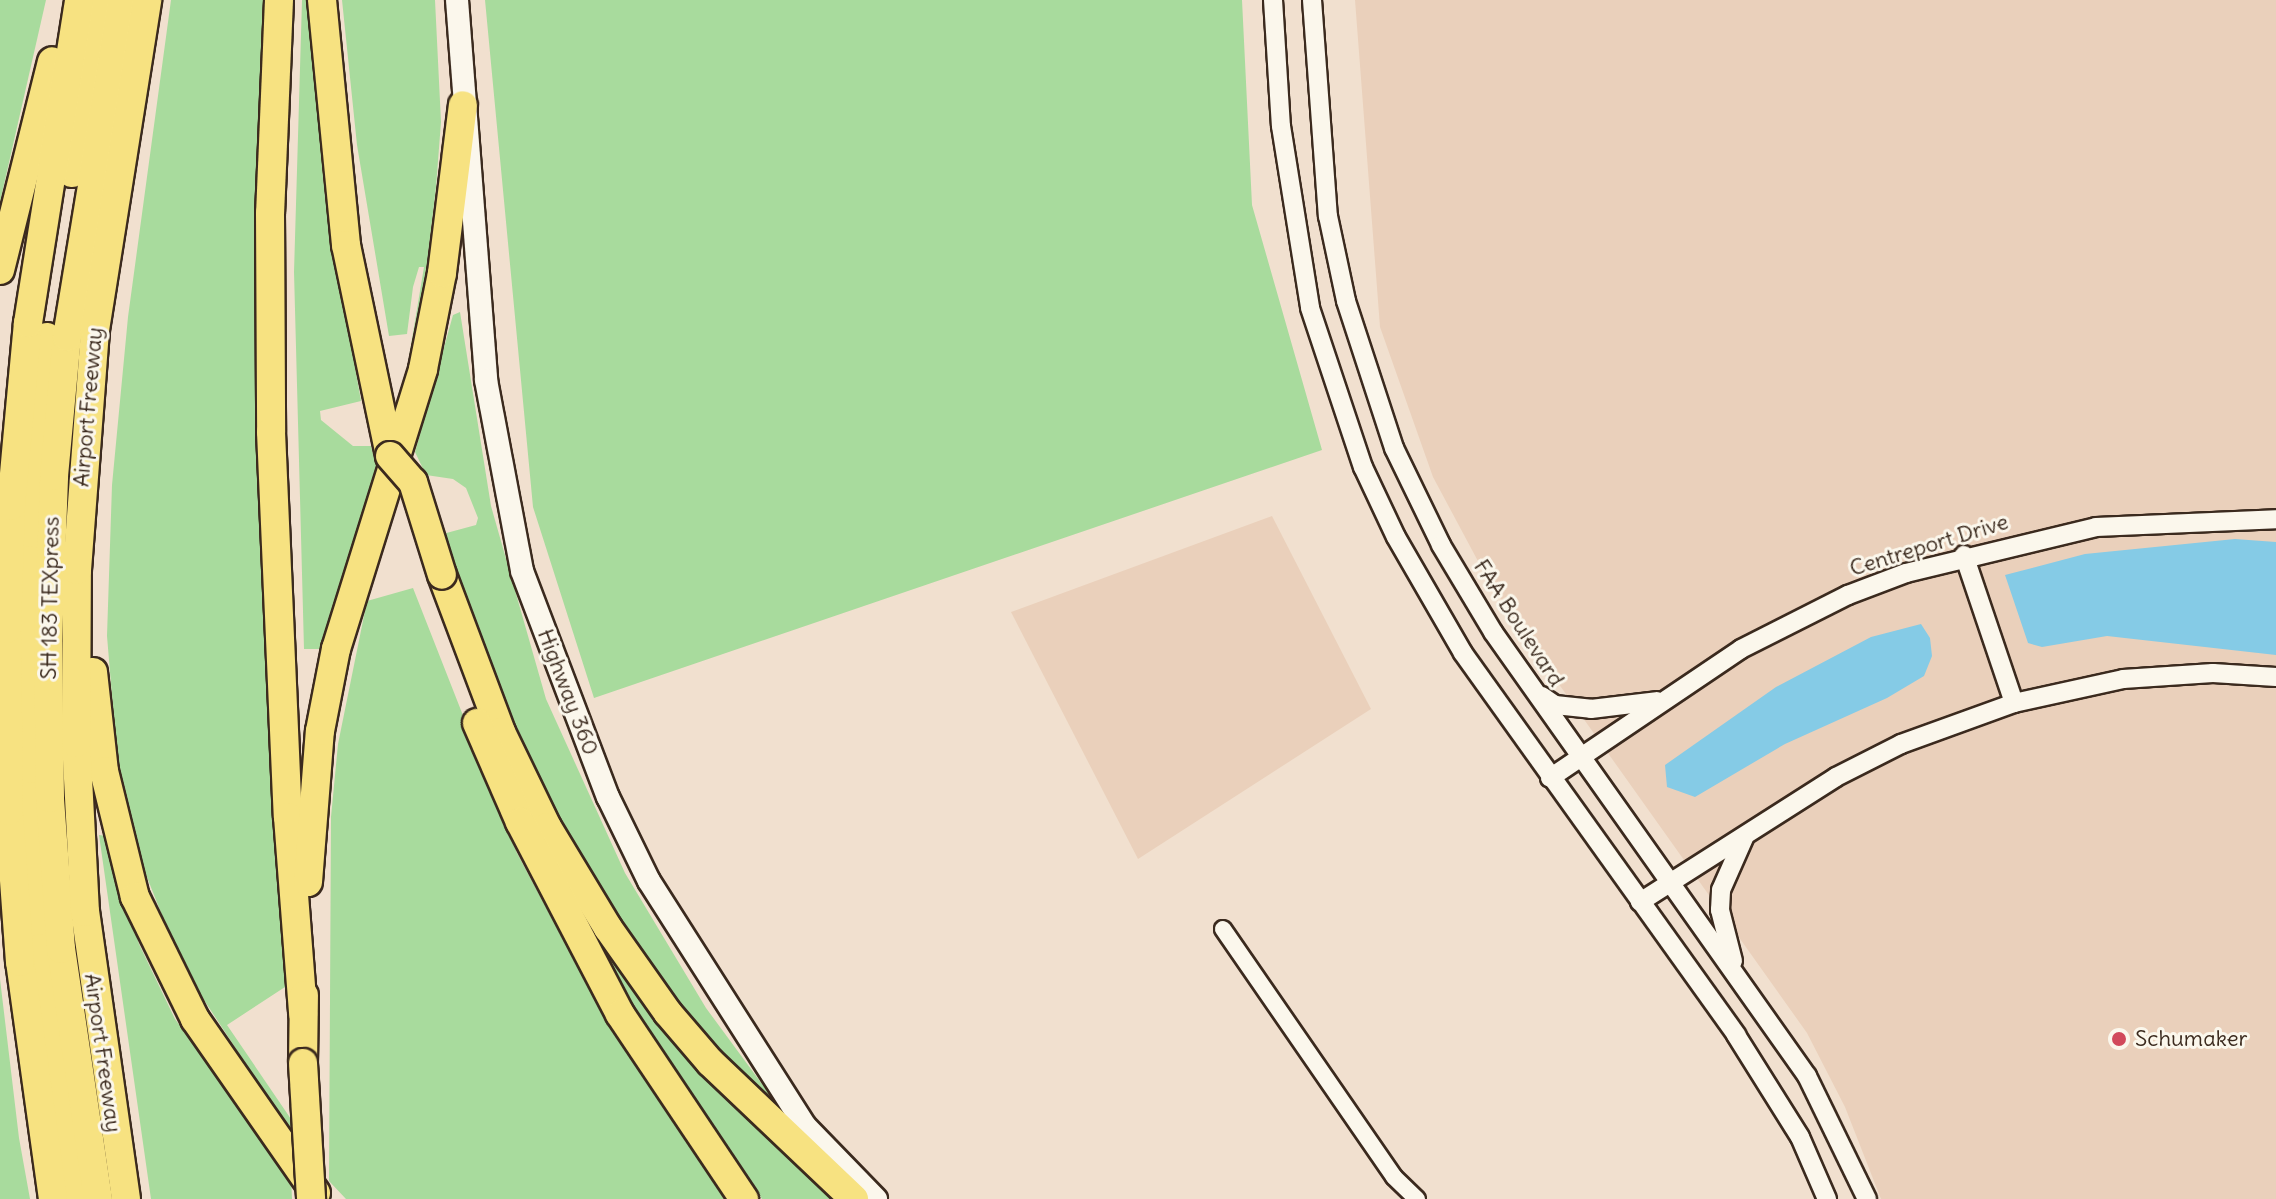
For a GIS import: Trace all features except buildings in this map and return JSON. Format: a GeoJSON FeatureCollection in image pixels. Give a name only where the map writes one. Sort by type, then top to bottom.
{"type":"FeatureCollection","features":[{"type":"Feature","properties":{"kind":"highway"},"geometry":{"type":"LineString","coordinates":[[0,270],[68,0]]}},
{"type":"Feature","properties":{"kind":"highway"},"geometry":{"type":"LineString","coordinates":[[53,1199],[20,962],[9,795],[7,629],[12,494],[28,323],[79,0]]}},
{"type":"Feature","properties":{"kind":"highway","name":"SH 183 TEXpress"},"geometry":{"type":"LineString","coordinates":[[74,1199],[38,932],[30,796],[29,605],[47,337],[101,0]]}},
{"type":"Feature","properties":{"kind":"highway","name":"SH 183 TEXpress"},"geometry":{"type":"LineString","coordinates":[[98,1199],[61,949],[50,798],[48,642],[54,476],[67,337],[123,0]]}},
{"type":"Feature","properties":{"kind":"highway","name":"Airport Freeway"},"geometry":{"type":"LineString","coordinates":[[126,1199],[94,992],[77,790],[77,570],[84,447],[104,261],[147,0]]}},
{"type":"Feature","properties":{"kind":"highway"},"geometry":{"type":"LineString","coordinates":[[279,0],[270,213],[271,432],[288,817],[303,1014]]}},
{"type":"Feature","properties":{"kind":"highway"},"geometry":{"type":"LineString","coordinates":[[322,0],[346,245],[374,391],[390,456],[436,577],[501,732],[547,827],[608,928],[668,1013],[710,1062],[854,1199]]}},
{"type":"Feature","properties":{"kind":"highway"},"geometry":{"type":"LineString","coordinates":[[311,1199],[303,1014],[311,816],[320,731],[336,649],[423,369],[442,273],[463,105]]}},
{"type":"Feature","properties":{"kind":"highway"},"geometry":{"type":"LineString","coordinates":[[84,447],[94,570],[94,698],[126,870],[160,957],[195,1019],[320,1199]]}},
{"type":"Feature","properties":{"kind":"highway"},"geometry":{"type":"LineString","coordinates":[[436,577],[478,725],[526,835],[620,1014],[744,1199]]}},
{"type":"Feature","properties":{"kind":"main road"},"geometry":{"type":"LineString","coordinates":[[457,0],[463,105]]}},
{"type":"Feature","properties":{"kind":"main road","name":"Highway 360"},"geometry":{"type":"LineString","coordinates":[[463,105],[486,380],[522,571],[608,797],[649,881],[805,1126],[876,1199]]}},
{"type":"Feature","properties":{"kind":"street"},"geometry":{"type":"LineString","coordinates":[[1273,0],[1292,215],[1310,308],[1336,393],[1396,537],[1463,653],[1770,1088],[1827,1199]]}},
{"type":"Feature","properties":{"kind":"street","name":"FAA Boulevard"},"geometry":{"type":"LineString","coordinates":[[1312,0],[1328,216],[1370,380],[1394,448],[1441,545],[1533,689],[1807,1076],[1867,1199]]}},
{"type":"Feature","properties":{"kind":"street"},"geometry":{"type":"LineString","coordinates":[[1336,393],[1370,380]]}},
{"type":"Feature","properties":{"kind":"street","name":"Centreport Drive"},"geometry":{"type":"LineString","coordinates":[[1550,778],[1663,700],[1793,621],[1906,573],[1964,555],[2096,527],[2276,519]]}},
{"type":"Feature","properties":{"kind":"street"},"geometry":{"type":"LineString","coordinates":[[1964,555],[2014,703]]}},
{"type":"Feature","properties":{"kind":"street"},"geometry":{"type":"LineString","coordinates":[[1640,902],[1748,831],[1901,744],[2014,703],[2123,679],[2213,673],[2276,677]]}},
{"type":"Feature","properties":{"kind":"street"},"geometry":{"type":"LineString","coordinates":[[1533,689],[1555,705],[1591,709],[1663,700]]}},
{"type":"Feature","properties":{"kind":"street"},"geometry":{"type":"LineString","coordinates":[[1736,972],[1720,910],[1721,890],[1748,831]]}},
{"type":"Feature","properties":{"kind":"street"},"geometry":{"type":"LineString","coordinates":[[1223,929],[1394,1177],[1417,1199]]}},
{"type":"Feature","properties":{"kind":"shaded area"},"geometry":{"type":"Polygon","coordinates":[[[1355,0],[2276,0],[2276,1199],[1881,1199],[1845,1107],[1807,1033],[1546,666],[1487,578],[1433,477],[1380,327],[1355,0]]]}},
{"type":"Feature","properties":{"kind":"shaded area"},"geometry":{"type":"Polygon","coordinates":[[[1272,516],[1371,709],[1138,859],[1011,612],[1272,516]]]}},
{"type":"Feature","properties":{"kind":"green space"},"geometry":{"type":"Polygon","coordinates":[[[0,0],[46,0],[0,202],[0,0]]]}},
{"type":"Feature","properties":{"kind":"green space"},"geometry":{"type":"Polygon","coordinates":[[[171,0],[268,0],[285,987],[227,1025],[293,1122],[292,1134],[183,968],[133,842],[117,756],[107,636],[112,485],[128,317],[171,0]]]}},
{"type":"Feature","properties":{"kind":"green space"},"geometry":{"type":"Polygon","coordinates":[[[302,0],[308,0],[325,197],[361,401],[320,411],[321,420],[353,446],[371,446],[378,472],[322,649],[304,649],[294,272],[302,0]]]}},
{"type":"Feature","properties":{"kind":"green space"},"geometry":{"type":"Polygon","coordinates":[[[342,0],[435,0],[441,122],[436,187],[420,324],[402,399],[424,267],[419,267],[413,287],[407,334],[389,336],[357,145],[342,0]]]}},
{"type":"Feature","properties":{"kind":"green space"},"geometry":{"type":"Polygon","coordinates":[[[485,0],[1242,0],[1252,205],[1322,450],[594,698],[533,507],[485,0]]]}},
{"type":"Feature","properties":{"kind":"green space"},"geometry":{"type":"Polygon","coordinates":[[[460,312],[491,506],[546,699],[625,873],[706,1008],[776,1103],[771,1109],[722,1062],[600,901],[511,730],[439,535],[476,525],[478,518],[466,488],[453,479],[426,475],[415,452],[453,315],[460,312]]]}},
{"type":"Feature","properties":{"kind":"green space"},"geometry":{"type":"Polygon","coordinates":[[[413,588],[517,853],[583,977],[725,1199],[346,1199],[329,1181],[331,817],[338,744],[367,601],[413,588]]]}},
{"type":"Feature","properties":{"kind":"green space"},"geometry":{"type":"Polygon","coordinates":[[[99,835],[107,836],[139,944],[175,1019],[291,1177],[292,1199],[151,1199],[99,835]]]}},
{"type":"Feature","properties":{"kind":"green space"},"geometry":{"type":"Polygon","coordinates":[[[598,931],[840,1199],[762,1199],[665,1058],[592,937],[598,931]]]}},
{"type":"Feature","properties":{"kind":"green space"},"geometry":{"type":"Polygon","coordinates":[[[0,979],[19,1138],[30,1199],[0,1199],[0,979]]]}},
{"type":"Feature","properties":{"kind":"water"},"geometry":{"type":"Polygon","coordinates":[[[2235,539],[2276,542],[2276,655],[2107,636],[2042,647],[2028,643],[2005,575],[2085,554],[2235,539]]]}},
{"type":"Feature","properties":{"kind":"water"},"geometry":{"type":"Polygon","coordinates":[[[1921,624],[1930,638],[1932,656],[1924,676],[1887,698],[1785,744],[1695,797],[1667,787],[1665,765],[1776,687],[1871,637],[1921,624]]]}},
{"type":"Feature","properties":{"kind":"place","name":"Schumaker"},"geometry":{"type":"Point","coordinates":[2119,1039]}}]}
